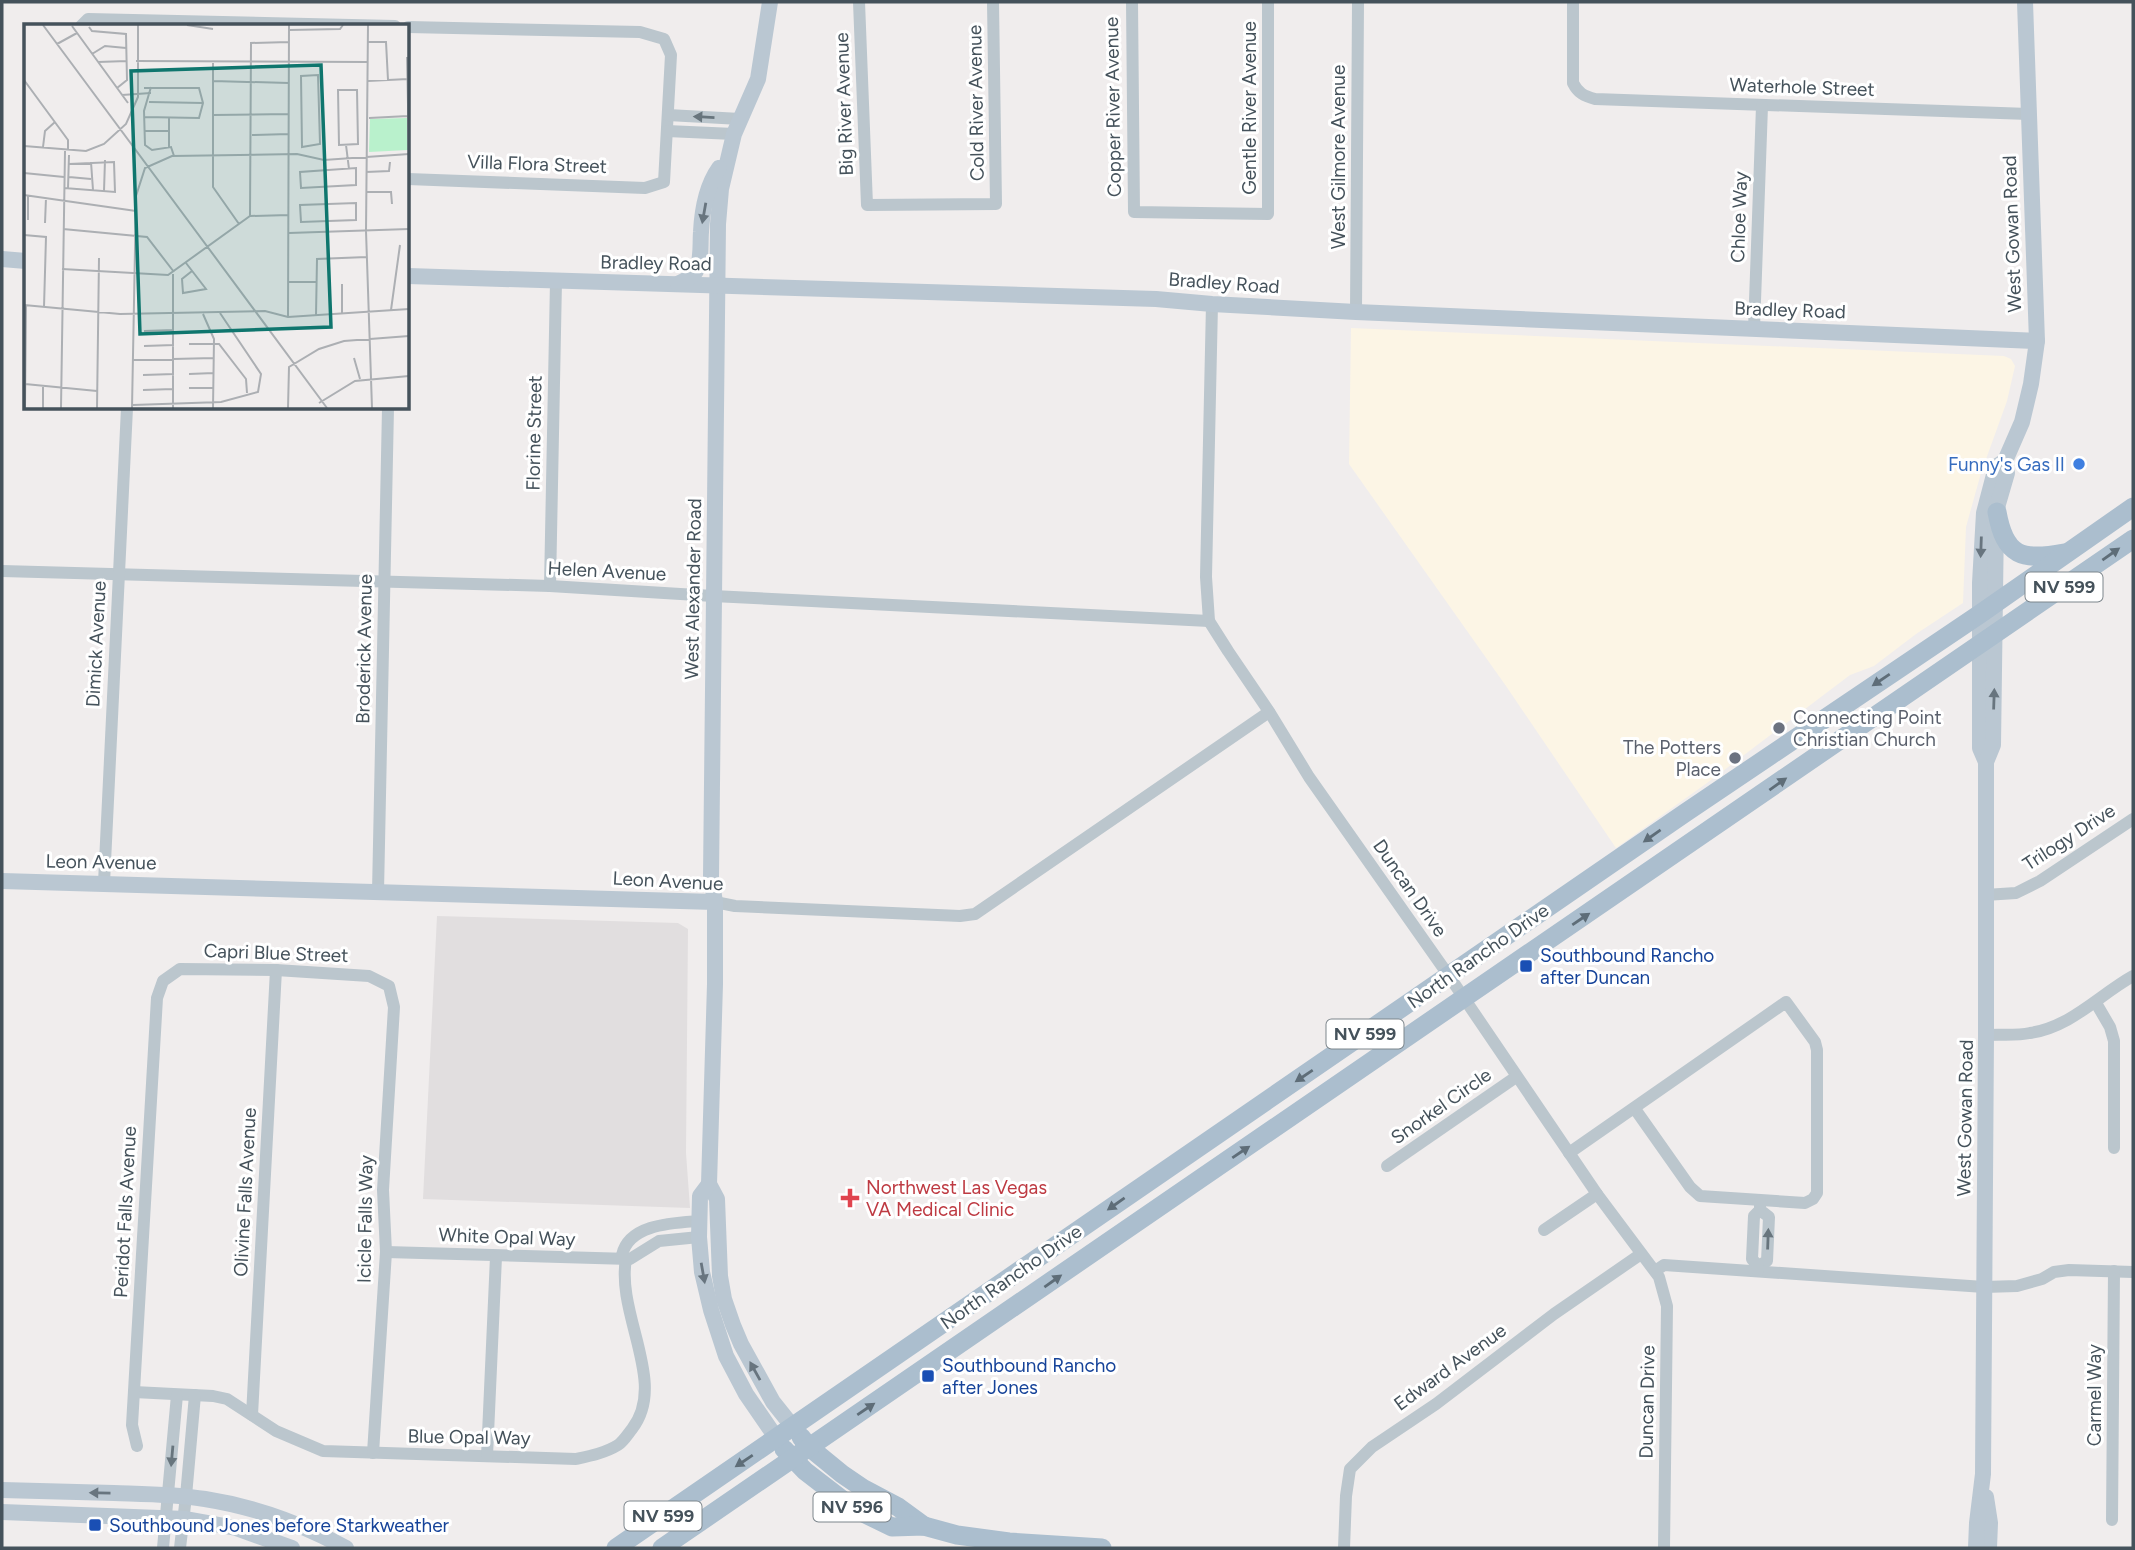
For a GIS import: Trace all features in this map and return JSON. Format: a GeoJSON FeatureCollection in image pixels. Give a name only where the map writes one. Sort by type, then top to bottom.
{"type":"FeatureCollection","features":[{"type":"Feature","properties":{"kind":"main road","name":"North Rancho Drive"},"geometry":{"type":"LineString","coordinates":[[616,1548],[2133,507]]}},
{"type":"Feature","properties":{"kind":"main road"},"geometry":{"type":"LineString","coordinates":[[1997,512],[2005,540],[2018,553],[2041,557],[2068,552]]}},
{"type":"Feature","properties":{"kind":"main road","name":"North Rancho Drive"},"geometry":{"type":"LineString","coordinates":[[662,1548],[2133,539]]}},
{"type":"Feature","properties":{"kind":"main road"},"geometry":{"type":"LineString","coordinates":[[1731,783],[1737,812]]}},
{"type":"Feature","properties":{"kind":"main road"},"geometry":{"type":"LineString","coordinates":[[1661,864],[1676,838],[1696,821],[1698,804]]}},
{"type":"Feature","properties":{"kind":"main road","name":"NV 596"},"geometry":{"type":"LineString","coordinates":[[785,1433],[809,1447],[864,1489],[898,1507],[924,1526]]}},
{"type":"Feature","properties":{"kind":"main road","name":"NV 596"},"geometry":{"type":"LineString","coordinates":[[785,1433],[792,1459],[853,1508],[892,1527],[924,1526],[957,1535],[1009,1542],[1102,1548]]}},
{"type":"Feature","properties":{"kind":"street","name":"West Alexander Road"},"geometry":{"type":"LineString","coordinates":[[770,2],[758,79],[737,126],[730,151],[721,189],[718,224],[711,877],[715,902],[709,1184],[717,1199],[720,1276],[724,1299],[741,1344],[773,1402],[785,1433]]}},
{"type":"Feature","properties":{"kind":"street","name":"Big River Avenue"},"geometry":{"type":"LineString","coordinates":[[859,2],[867,205],[996,204]]}},
{"type":"Feature","properties":{"kind":"street","name":"Cold River Avenue"},"geometry":{"type":"LineString","coordinates":[[993,2],[996,204]]}},
{"type":"Feature","properties":{"kind":"street","name":"Copper River Avenue"},"geometry":{"type":"LineString","coordinates":[[1132,2],[1134,212],[1268,214]]}},
{"type":"Feature","properties":{"kind":"street","name":"Gentle River Avenue"},"geometry":{"type":"LineString","coordinates":[[1268,2],[1268,214]]}},
{"type":"Feature","properties":{"kind":"street","name":"West Gilmore Avenue"},"geometry":{"type":"LineString","coordinates":[[1356,312],[1358,2]]}},
{"type":"Feature","properties":{"kind":"street","name":"Waterhole Street"},"geometry":{"type":"LineString","coordinates":[[1573,2],[1573,83],[1577,91],[1595,99],[2029,114]]}},
{"type":"Feature","properties":{"kind":"street","name":"West Gowan Road"},"geometry":{"type":"LineString","coordinates":[[1988,609],[1981,555],[1984,513],[1996,467],[2005,460],[2022,422],[2037,341],[2025,2]]}},
{"type":"Feature","properties":{"kind":"street"},"geometry":{"type":"LineString","coordinates":[[84,22],[240,24]]}},
{"type":"Feature","properties":{"kind":"street"},"geometry":{"type":"LineString","coordinates":[[410,27],[640,32],[664,39],[671,55],[667,131],[737,126]]}},
{"type":"Feature","properties":{"kind":"street","name":"Chloe Way"},"geometry":{"type":"LineString","coordinates":[[1754,329],[1762,106]]}},
{"type":"Feature","properties":{"kind":"street"},"geometry":{"type":"LineString","coordinates":[[668,115],[737,126]]}},
{"type":"Feature","properties":{"kind":"street","name":"Villa Flora Street"},"geometry":{"type":"LineString","coordinates":[[410,179],[645,188],[664,182],[667,131]]}},
{"type":"Feature","properties":{"kind":"street"},"geometry":{"type":"LineString","coordinates":[[678,284],[691,277],[697,269],[703,211],[713,175],[730,151]]}},
{"type":"Feature","properties":{"kind":"street"},"geometry":{"type":"LineString","coordinates":[[2,259],[24,261]]}},
{"type":"Feature","properties":{"kind":"street","name":"Bradley Road"},"geometry":{"type":"LineString","coordinates":[[410,276],[1156,299],[1356,312],[2037,341]]}},
{"type":"Feature","properties":{"kind":"street","name":"Florine Street"},"geometry":{"type":"LineString","coordinates":[[550,586],[556,281]]}},
{"type":"Feature","properties":{"kind":"street","name":"Duncan Drive"},"geometry":{"type":"LineString","coordinates":[[1212,304],[1206,577],[1209,621],[1309,777],[1449,976],[1597,1194],[1659,1277],[1667,1306],[1664,1548]]}},
{"type":"Feature","properties":{"kind":"street","name":"Dimick Avenue"},"geometry":{"type":"LineString","coordinates":[[104,883],[127,410]]}},
{"type":"Feature","properties":{"kind":"street","name":"Broderick Avenue"},"geometry":{"type":"LineString","coordinates":[[378,892],[388,410]]}},
{"type":"Feature","properties":{"kind":"street","name":"West Gowan Road"},"geometry":{"type":"LineString","coordinates":[[1976,1548],[1983,1474],[1986,762],[1993,745],[1996,655],[1987,639],[1997,512],[2007,473],[2005,460]]}},
{"type":"Feature","properties":{"kind":"street","name":"Helen Avenue"},"geometry":{"type":"LineString","coordinates":[[2,571],[550,586],[1209,621]]}},
{"type":"Feature","properties":{"kind":"street","name":"Leon Avenue"},"geometry":{"type":"LineString","coordinates":[[2,881],[715,902],[735,906],[960,916],[975,914],[1269,712]]}},
{"type":"Feature","properties":{"kind":"street","name":"Trilogy Drive"},"geometry":{"type":"LineString","coordinates":[[1986,895],[2016,892],[2040,881],[2133,819]]}},
{"type":"Feature","properties":{"kind":"street","name":"Capri Blue Street"},"geometry":{"type":"LineString","coordinates":[[163,981],[180,970],[276,970],[369,976],[389,986]]}},
{"type":"Feature","properties":{"kind":"street","name":"Olivine Falls Avenue"},"geometry":{"type":"LineString","coordinates":[[252,1415],[276,970]]}},
{"type":"Feature","properties":{"kind":"street"},"geometry":{"type":"LineString","coordinates":[[1986,1035],[2029,1034],[2048,1029],[2096,1003],[2133,976]]}},
{"type":"Feature","properties":{"kind":"street","name":"Peridot Falls Avenue"},"geometry":{"type":"LineString","coordinates":[[137,1446],[132,1425],[157,998],[163,981]]}},
{"type":"Feature","properties":{"kind":"street","name":"Icicle Falls Way"},"geometry":{"type":"LineString","coordinates":[[373,1453],[386,1252],[383,1190],[394,1007],[389,986]]}},
{"type":"Feature","properties":{"kind":"street"},"geometry":{"type":"LineString","coordinates":[[1569,1153],[1786,1002],[1815,1042],[1817,1050],[1817,1193],[1805,1203],[1760,1206],[1700,1196],[1690,1187],[1635,1109]]}},
{"type":"Feature","properties":{"kind":"street"},"geometry":{"type":"LineString","coordinates":[[2096,1003],[2110,1027],[2114,1041],[2114,1148]]}},
{"type":"Feature","properties":{"kind":"street","name":"Snorkel Circle"},"geometry":{"type":"LineString","coordinates":[[1387,1167],[1516,1077]]}},
{"type":"Feature","properties":{"kind":"street","name":"West Alexander Road"},"geometry":{"type":"LineString","coordinates":[[709,1184],[700,1196],[699,1229],[702,1272],[711,1310],[726,1356],[746,1394],[785,1433]]}},
{"type":"Feature","properties":{"kind":"street"},"geometry":{"type":"LineString","coordinates":[[1544,1230],[1597,1194]]}},
{"type":"Feature","properties":{"kind":"street"},"geometry":{"type":"LineString","coordinates":[[1758,1269],[1767,1261],[1768,1250],[1769,1217],[1760,1206]]}},
{"type":"Feature","properties":{"kind":"street","name":"Blue Opal Way"},"geometry":{"type":"LineString","coordinates":[[134,1392],[226,1399],[276,1431],[323,1451],[576,1459],[600,1453],[620,1444],[637,1422],[645,1396],[643,1363],[625,1294],[623,1274],[626,1259],[622,1255],[624,1247],[645,1230],[663,1224],[699,1229]]}},
{"type":"Feature","properties":{"kind":"street","name":"White Opal Way"},"geometry":{"type":"LineString","coordinates":[[386,1252],[626,1259]]}},
{"type":"Feature","properties":{"kind":"street","name":"Edward Avenue"},"geometry":{"type":"LineString","coordinates":[[1344,1548],[1350,1469],[1371,1447],[1436,1404],[1553,1314],[1641,1254]]}},
{"type":"Feature","properties":{"kind":"street"},"geometry":{"type":"LineString","coordinates":[[487,1456],[496,1256]]}},
{"type":"Feature","properties":{"kind":"street"},"geometry":{"type":"LineString","coordinates":[[1655,1271],[1664,1265],[1758,1269],[1984,1287],[2017,1286],[2069,1269],[2133,1272]]}},
{"type":"Feature","properties":{"kind":"street","name":"Carmel Way"},"geometry":{"type":"LineString","coordinates":[[2112,1520],[2114,1271]]}},
{"type":"Feature","properties":{"kind":"street"},"geometry":{"type":"LineString","coordinates":[[163,1548],[177,1395]]}},
{"type":"Feature","properties":{"kind":"street"},"geometry":{"type":"LineString","coordinates":[[180,1548],[195,1395]]}},
{"type":"Feature","properties":{"kind":"street","name":"West Gowan Road"},"geometry":{"type":"LineString","coordinates":[[1983,1474],[1990,1523],[1989,1548]]}},
{"type":"Feature","properties":{"kind":"street"},"geometry":{"type":"LineString","coordinates":[[2,1490],[187,1496],[232,1504],[288,1520],[346,1548]]}},
{"type":"Feature","properties":{"kind":"street"},"geometry":{"type":"LineString","coordinates":[[2,1512],[183,1519],[236,1528],[292,1548]]}},
{"type":"Feature","properties":{"kind":"shaded area"},"geometry":{"type":"Polygon","coordinates":[[[1351,328],[2004,356],[2011,359],[2015,366],[2007,401],[1981,473],[1966,527],[1963,603],[1874,666],[1850,675],[1616,848],[1506,686],[1349,464],[1351,328]]]}},
{"type":"Feature","properties":{"kind":"shaded area"},"geometry":{"type":"Polygon","coordinates":[[[437,916],[678,923],[688,929],[686,1153],[690,1208],[423,1199],[437,916]]]}},
{"type":"Feature","properties":{"kind":"place","name":"Funny's Gas II"},"geometry":{"type":"Point","coordinates":[2079,464]}},
{"type":"Feature","properties":{"kind":"place","name":"Connecting Point Christian Church"},"geometry":{"type":"Point","coordinates":[1779,728]}},
{"type":"Feature","properties":{"kind":"place","name":"The Potters Place"},"geometry":{"type":"Point","coordinates":[1735,758]}},
{"type":"Feature","properties":{"kind":"place","name":"Southbound Rancho after Duncan"},"geometry":{"type":"Point","coordinates":[1526,966]}},
{"type":"Feature","properties":{"kind":"place","name":"Northwest Las Vegas VA Medical Clinic"},"geometry":{"type":"Point","coordinates":[850,1198]}},
{"type":"Feature","properties":{"kind":"place","name":"Southbound Rancho after Jones"},"geometry":{"type":"Point","coordinates":[928,1376]}},
{"type":"Feature","properties":{"kind":"place","name":"Southbound Jones before Starkweather"},"geometry":{"type":"Point","coordinates":[95,1525]}}]}
